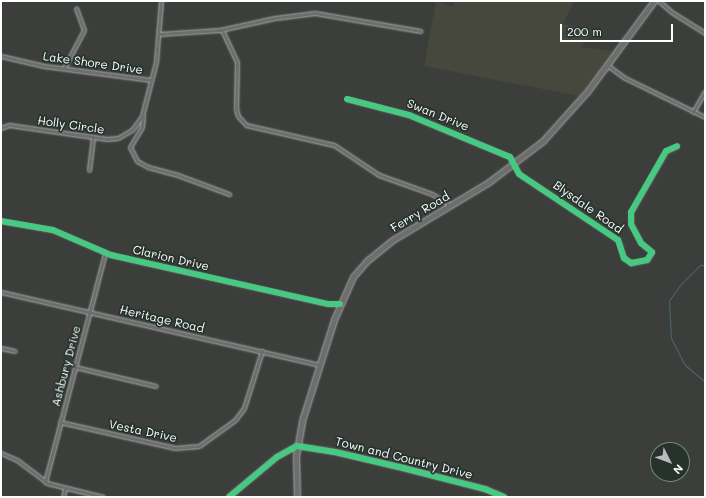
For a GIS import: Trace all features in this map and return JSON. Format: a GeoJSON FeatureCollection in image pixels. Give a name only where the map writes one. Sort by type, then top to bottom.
{"type":"FeatureCollection","features":[{"type":"Feature","properties":{"kind":"main road","name":"Ferry Road"},"geometry":{"type":"LineString","coordinates":[[297,497],[297,446],[319,365],[340,304],[353,278],[379,250],[514,164],[569,115],[654,1]]}},
{"type":"Feature","properties":{"kind":"street","name":"Lake Shore Drive"},"geometry":{"type":"LineString","coordinates":[[1,56],[64,68],[151,80],[157,58],[161,1]]}},
{"type":"Feature","properties":{"kind":"street"},"geometry":{"type":"LineString","coordinates":[[659,1],[673,14],[705,33]]}},
{"type":"Feature","properties":{"kind":"street"},"geometry":{"type":"LineString","coordinates":[[64,68],[84,30],[76,8]]}},
{"type":"Feature","properties":{"kind":"street"},"geometry":{"type":"LineString","coordinates":[[159,34],[222,30],[284,16],[315,13],[420,31]]}},
{"type":"Feature","properties":{"kind":"street"},"geometry":{"type":"LineString","coordinates":[[222,30],[237,62],[236,109],[243,123],[254,128],[334,145],[379,175],[432,194],[450,205]]}},
{"type":"Feature","properties":{"kind":"street"},"geometry":{"type":"LineString","coordinates":[[607,65],[625,78],[705,117]]}},
{"type":"Feature","properties":{"kind":"street","name":"Holly Circle"},"geometry":{"type":"LineString","coordinates":[[1,128],[9,124],[93,138],[113,139],[124,136],[136,126],[143,112],[151,80]]}},
{"type":"Feature","properties":{"kind":"street"},"geometry":{"type":"LineString","coordinates":[[693,112],[705,91]]}},
{"type":"Feature","properties":{"kind":"street","name":"Swan Drive"},"geometry":{"type":"LineString","coordinates":[[347,99],[409,115],[506,154],[512,159],[514,164]]}},
{"type":"Feature","properties":{"kind":"street"},"geometry":{"type":"LineString","coordinates":[[143,112],[142,127],[130,147],[137,161],[148,167],[175,174],[229,194]]}},
{"type":"Feature","properties":{"kind":"street"},"geometry":{"type":"LineString","coordinates":[[89,170],[93,138]]}},
{"type":"Feature","properties":{"kind":"street","name":"Blysdale Road"},"geometry":{"type":"LineString","coordinates":[[514,164],[519,174],[618,240],[626,260],[639,263],[649,259],[652,252],[641,243],[631,224],[631,212],[664,153],[677,146]]}},
{"type":"Feature","properties":{"kind":"street","name":"Clarion Drive"},"geometry":{"type":"LineString","coordinates":[[1,221],[53,230],[105,253],[328,304],[340,304]]}},
{"type":"Feature","properties":{"kind":"street","name":"Ashbury Drive"},"geometry":{"type":"LineString","coordinates":[[45,482],[105,253]]}},
{"type":"Feature","properties":{"kind":"street","name":"Heritage Road"},"geometry":{"type":"LineString","coordinates":[[1,292],[319,365]]}},
{"type":"Feature","properties":{"kind":"street"},"geometry":{"type":"LineString","coordinates":[[1,348],[15,351]]}},
{"type":"Feature","properties":{"kind":"street","name":"Vesta Drive"},"geometry":{"type":"LineString","coordinates":[[60,422],[175,448],[199,446],[235,420],[244,408],[262,351]]}},
{"type":"Feature","properties":{"kind":"street"},"geometry":{"type":"LineString","coordinates":[[75,367],[156,386]]}},
{"type":"Feature","properties":{"kind":"street"},"geometry":{"type":"LineString","coordinates":[[229,497],[277,458],[297,446]]}},
{"type":"Feature","properties":{"kind":"street","name":"Town and Country Drive"},"geometry":{"type":"LineString","coordinates":[[297,446],[335,452],[485,489],[504,497]]}},
{"type":"Feature","properties":{"kind":"street"},"geometry":{"type":"LineString","coordinates":[[1,454],[17,460],[45,482],[65,489],[103,497]]}},
{"type":"Feature","properties":{"kind":"street"},"geometry":{"type":"LineString","coordinates":[[63,497],[65,489]]}},
{"type":"Feature","properties":{"kind":"shaded area"},"geometry":{"type":"Polygon","coordinates":[[[436,1],[454,7],[455,1],[574,1],[563,24],[593,30],[581,47],[612,51],[579,96],[424,66],[436,1]]]}},
{"type":"Feature","properties":{"kind":"waterway"},"geometry":{"type":"LineString","coordinates":[[705,265],[700,265],[680,285],[669,301],[671,338],[685,365],[705,382]]}},
{"type":"Feature","properties":{"kind":"cycle path"},"geometry":{"type":"LineString","coordinates":[[347,99],[409,115],[510,157],[519,174],[618,240],[624,258],[631,263],[647,260],[652,252],[641,243],[631,224],[631,212],[666,151],[677,146]]}},
{"type":"Feature","properties":{"kind":"cycle path"},"geometry":{"type":"LineString","coordinates":[[1,221],[53,230],[111,255],[328,304],[340,304]]}},
{"type":"Feature","properties":{"kind":"cycle path"},"geometry":{"type":"LineString","coordinates":[[229,497],[277,457],[297,446],[335,452],[403,468],[485,489],[504,497]]}}]}
